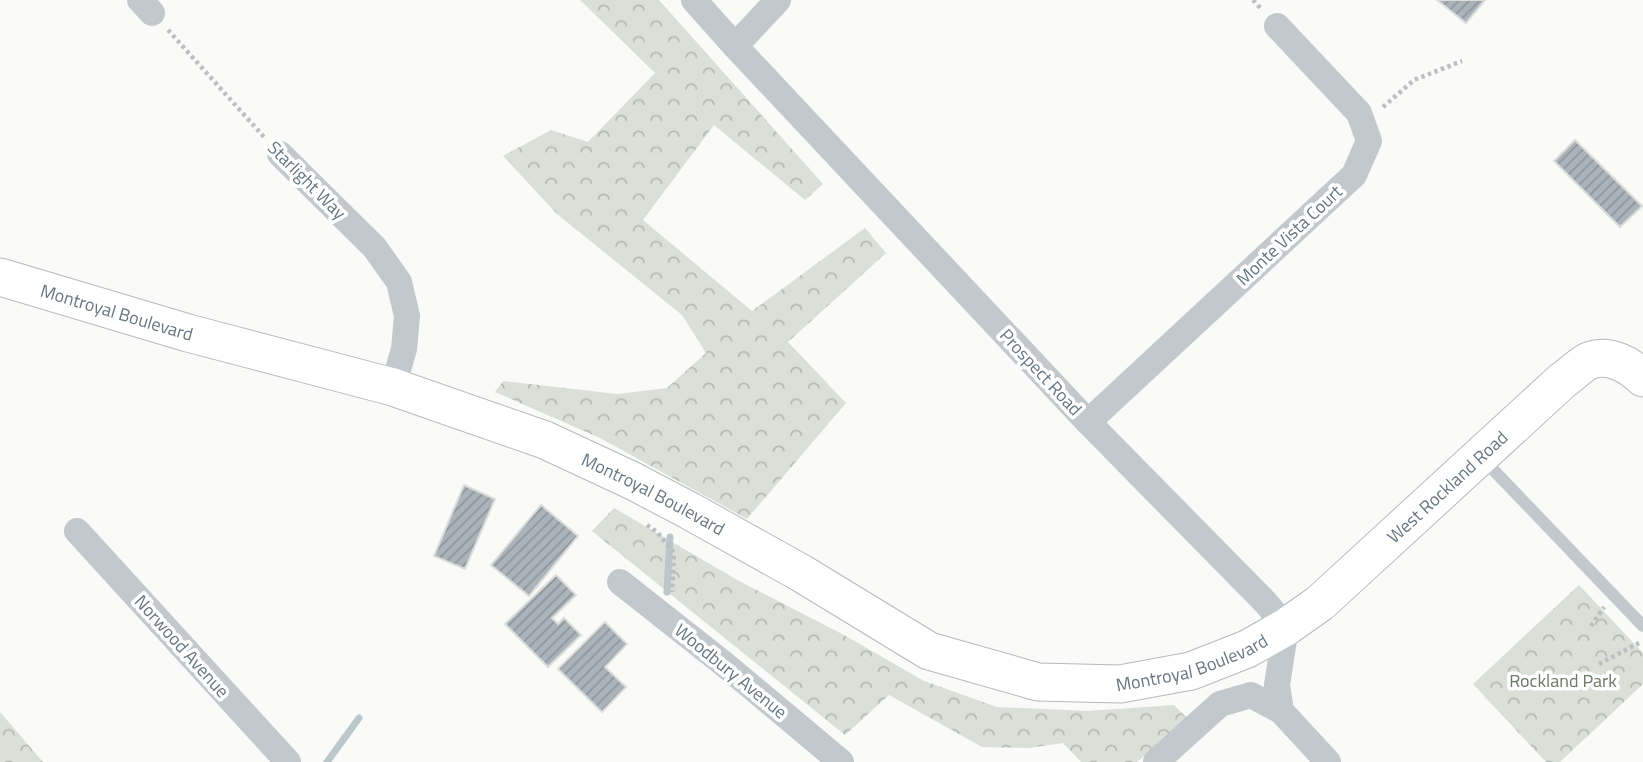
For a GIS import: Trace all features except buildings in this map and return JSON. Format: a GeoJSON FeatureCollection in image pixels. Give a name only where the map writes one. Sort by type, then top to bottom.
{"type":"FeatureCollection","features":[{"type":"Feature","properties":{"kind":"street","name":"Prospect Road"},"geometry":{"type":"LineString","coordinates":[[694,0],[1088,422],[1257,593],[1286,627]]}},
{"type":"Feature","properties":{"kind":"street"},"geometry":{"type":"LineString","coordinates":[[735,46],[778,0]]}},
{"type":"Feature","properties":{"kind":"street"},"geometry":{"type":"LineString","coordinates":[[1277,26],[1359,113],[1365,130]]}},
{"type":"Feature","properties":{"kind":"street","name":"Monte Vista Court"},"geometry":{"type":"LineString","coordinates":[[1088,422],[1354,175],[1369,141],[1365,130]]}},
{"type":"Feature","properties":{"kind":"street","name":"Starlight Way"},"geometry":{"type":"LineString","coordinates":[[280,154],[375,248],[399,282],[407,316],[404,349],[393,387]]}},
{"type":"Feature","properties":{"kind":"street","name":"Montroyal Boulevard"},"geometry":{"type":"LineString","coordinates":[[0,277],[188,333],[393,387],[545,440],[633,481],[801,573],[929,650],[1038,682],[1120,684],[1191,671],[1247,649],[1286,627]]}},
{"type":"Feature","properties":{"kind":"street","name":"West Rockland Road"},"geometry":{"type":"LineString","coordinates":[[1286,627],[1320,603],[1563,380],[1591,360],[1628,369]]}},
{"type":"Feature","properties":{"kind":"street","name":"Norwood Avenue"},"geometry":{"type":"LineString","coordinates":[[77,531],[288,762]]}},
{"type":"Feature","properties":{"kind":"street","name":"Woodbury Avenue"},"geometry":{"type":"LineString","coordinates":[[620,582],[841,762]]}},
{"type":"Feature","properties":{"kind":"street"},"geometry":{"type":"LineString","coordinates":[[1281,711],[1277,685],[1286,627]]}},
{"type":"Feature","properties":{"kind":"street"},"geometry":{"type":"LineString","coordinates":[[1156,762],[1220,704],[1251,695],[1281,711],[1328,762]]}},
{"type":"Feature","properties":{"kind":"lane"},"geometry":{"type":"LineString","coordinates":[[1481,457],[1643,626]]}},
{"type":"Feature","properties":{"kind":"path","name":"Starlight Way"},"geometry":{"type":"LineString","coordinates":[[146,7],[280,154]]}},
{"type":"Feature","properties":{"kind":"path"},"geometry":{"type":"LineString","coordinates":[[1365,130],[1385,105],[1414,80],[1462,61]]}},
{"type":"Feature","properties":{"kind":"path"},"geometry":{"type":"LineString","coordinates":[[657,532],[674,553],[671,622]]}},
{"type":"Feature","properties":{"kind":"path"},"geometry":{"type":"LineString","coordinates":[[1599,664],[1643,641]]}},
{"type":"Feature","properties":{"kind":"green space"},"geometry":{"type":"Polygon","coordinates":[[[580,0],[659,0],[823,184],[805,200],[714,125],[643,220],[752,311],[865,228],[886,253],[788,342],[846,403],[747,519],[600,438],[495,392],[503,381],[617,394],[667,388],[706,353],[682,315],[557,214],[503,156],[551,130],[588,142],[655,73],[580,0]]]}},
{"type":"Feature","properties":{"kind":"green space"},"geometry":{"type":"Polygon","coordinates":[[[614,508],[739,581],[844,635],[924,681],[997,707],[1088,711],[1174,705],[1188,719],[1137,762],[1081,762],[1063,743],[1029,748],[982,747],[889,695],[845,735],[592,531],[614,508]]]}},
{"type":"Feature","properties":{"kind":"green space","name":"Rockland Park"},"geometry":{"type":"Polygon","coordinates":[[[1579,585],[1643,653],[1643,684],[1560,762],[1546,762],[1473,684],[1579,585]]]}},
{"type":"Feature","properties":{"kind":"green space"},"geometry":{"type":"Polygon","coordinates":[[[0,712],[43,762],[0,762],[0,712]]]}},
{"type":"Feature","properties":{"kind":"waterway"},"geometry":{"type":"LineString","coordinates":[[667,592],[670,537]]}},
{"type":"Feature","properties":{"kind":"waterway"},"geometry":{"type":"LineString","coordinates":[[327,762],[359,718]]}}]}
